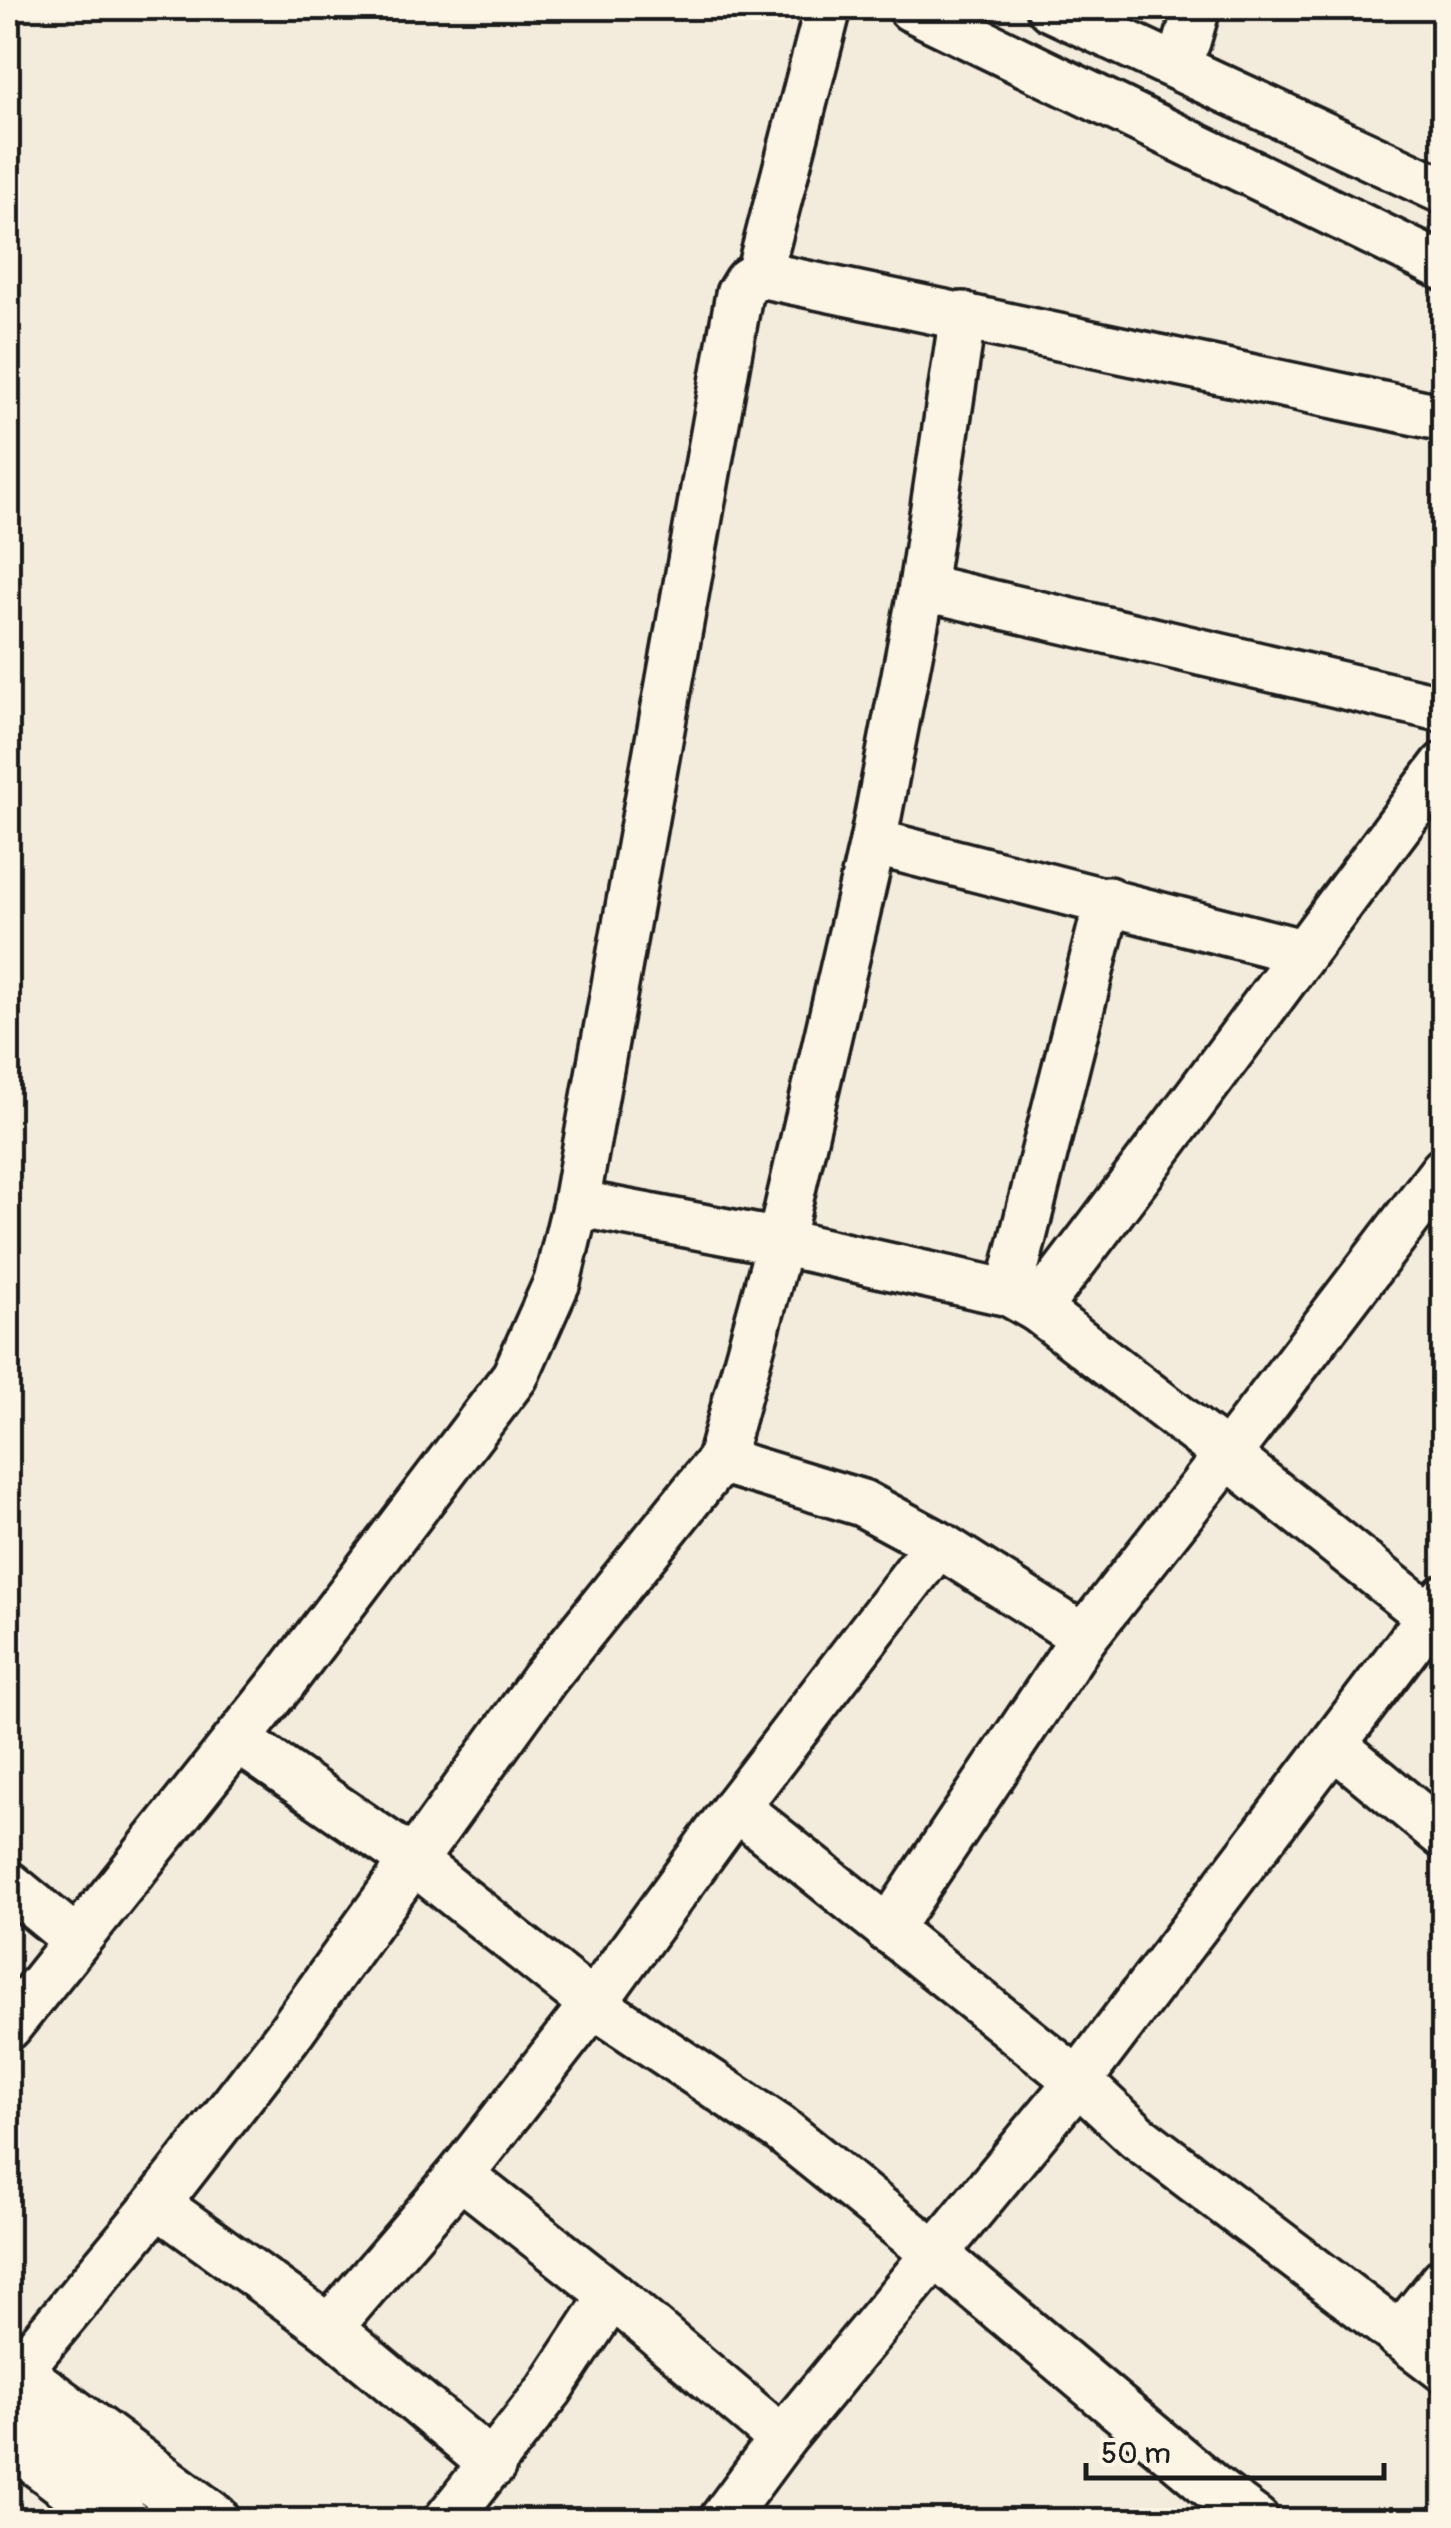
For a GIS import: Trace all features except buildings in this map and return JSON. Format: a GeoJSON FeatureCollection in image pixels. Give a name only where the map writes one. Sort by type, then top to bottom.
{"type":"FeatureCollection","features":[{"type":"Feature","properties":{"kind":"main road"},"geometry":{"type":"LineString","coordinates":[[12,2372],[211,2520]]}},
{"type":"Feature","properties":{"kind":"main road"},"geometry":{"type":"LineString","coordinates":[[8,2435],[120,2520]]}},
{"type":"Feature","properties":{"kind":"street"},"geometry":{"type":"LineString","coordinates":[[8,2027],[238,1740],[515,1376],[558,1282],[576,1203],[739,294],[758,274],[828,8]]}},
{"type":"Feature","properties":{"kind":"street"},"geometry":{"type":"LineString","coordinates":[[911,8],[1444,268]]}},
{"type":"Feature","properties":{"kind":"street"},"geometry":{"type":"LineString","coordinates":[[1050,8],[1444,191]]}},
{"type":"Feature","properties":{"kind":"street"},"geometry":{"type":"LineString","coordinates":[[758,274],[1444,418]]}},
{"type":"Feature","properties":{"kind":"street"},"geometry":{"type":"LineString","coordinates":[[12,2372],[157,2204],[286,2038],[544,1679],[720,1460],[780,1242],[873,842],[922,587],[964,315]]}},
{"type":"Feature","properties":{"kind":"street"},"geometry":{"type":"LineString","coordinates":[[922,587],[1444,709]]}},
{"type":"Feature","properties":{"kind":"street"},"geometry":{"type":"LineString","coordinates":[[1023,1301],[1169,1138],[1302,952],[1444,765]]}},
{"type":"Feature","properties":{"kind":"street"},"geometry":{"type":"LineString","coordinates":[[873,842],[1302,952]]}},
{"type":"Feature","properties":{"kind":"street"},"geometry":{"type":"LineString","coordinates":[[1023,1301],[1108,900]]}},
{"type":"Feature","properties":{"kind":"street"},"geometry":{"type":"LineString","coordinates":[[888,1930],[1084,1637],[1444,1170]]}},
{"type":"Feature","properties":{"kind":"street"},"geometry":{"type":"LineString","coordinates":[[576,1203],[780,1242],[1023,1301],[1439,1614],[1078,2081],[782,2439],[722,2520]]}},
{"type":"Feature","properties":{"kind":"street"},"geometry":{"type":"LineString","coordinates":[[720,1460],[862,1503],[938,1544],[1084,1637]]}},
{"type":"Feature","properties":{"kind":"street"},"geometry":{"type":"LineString","coordinates":[[329,2328],[460,2175],[593,2004],[736,1807],[938,1544]]}},
{"type":"Feature","properties":{"kind":"street"},"geometry":{"type":"LineString","coordinates":[[238,1740],[412,1860],[593,2004],[779,2128],[1256,2520]]}},
{"type":"Feature","properties":{"kind":"street"},"geometry":{"type":"LineString","coordinates":[[1334,1745],[1444,1836]]}},
{"type":"Feature","properties":{"kind":"street"},"geometry":{"type":"LineString","coordinates":[[736,1807],[1078,2081],[1137,2136],[1444,2369]]}},
{"type":"Feature","properties":{"kind":"street"},"geometry":{"type":"LineString","coordinates":[[8,1884],[76,1940]]}},
{"type":"Feature","properties":{"kind":"street"},"geometry":{"type":"LineString","coordinates":[[460,2175],[612,2295],[782,2439]]}},
{"type":"Feature","properties":{"kind":"street"},"geometry":{"type":"LineString","coordinates":[[157,2204],[329,2328],[493,2465]]}},
{"type":"Feature","properties":{"kind":"street"},"geometry":{"type":"LineString","coordinates":[[1400,2336],[1444,2280]]}},
{"type":"Feature","properties":{"kind":"street"},"geometry":{"type":"LineString","coordinates":[[447,2520],[550,2389],[612,2295]]}}]}
